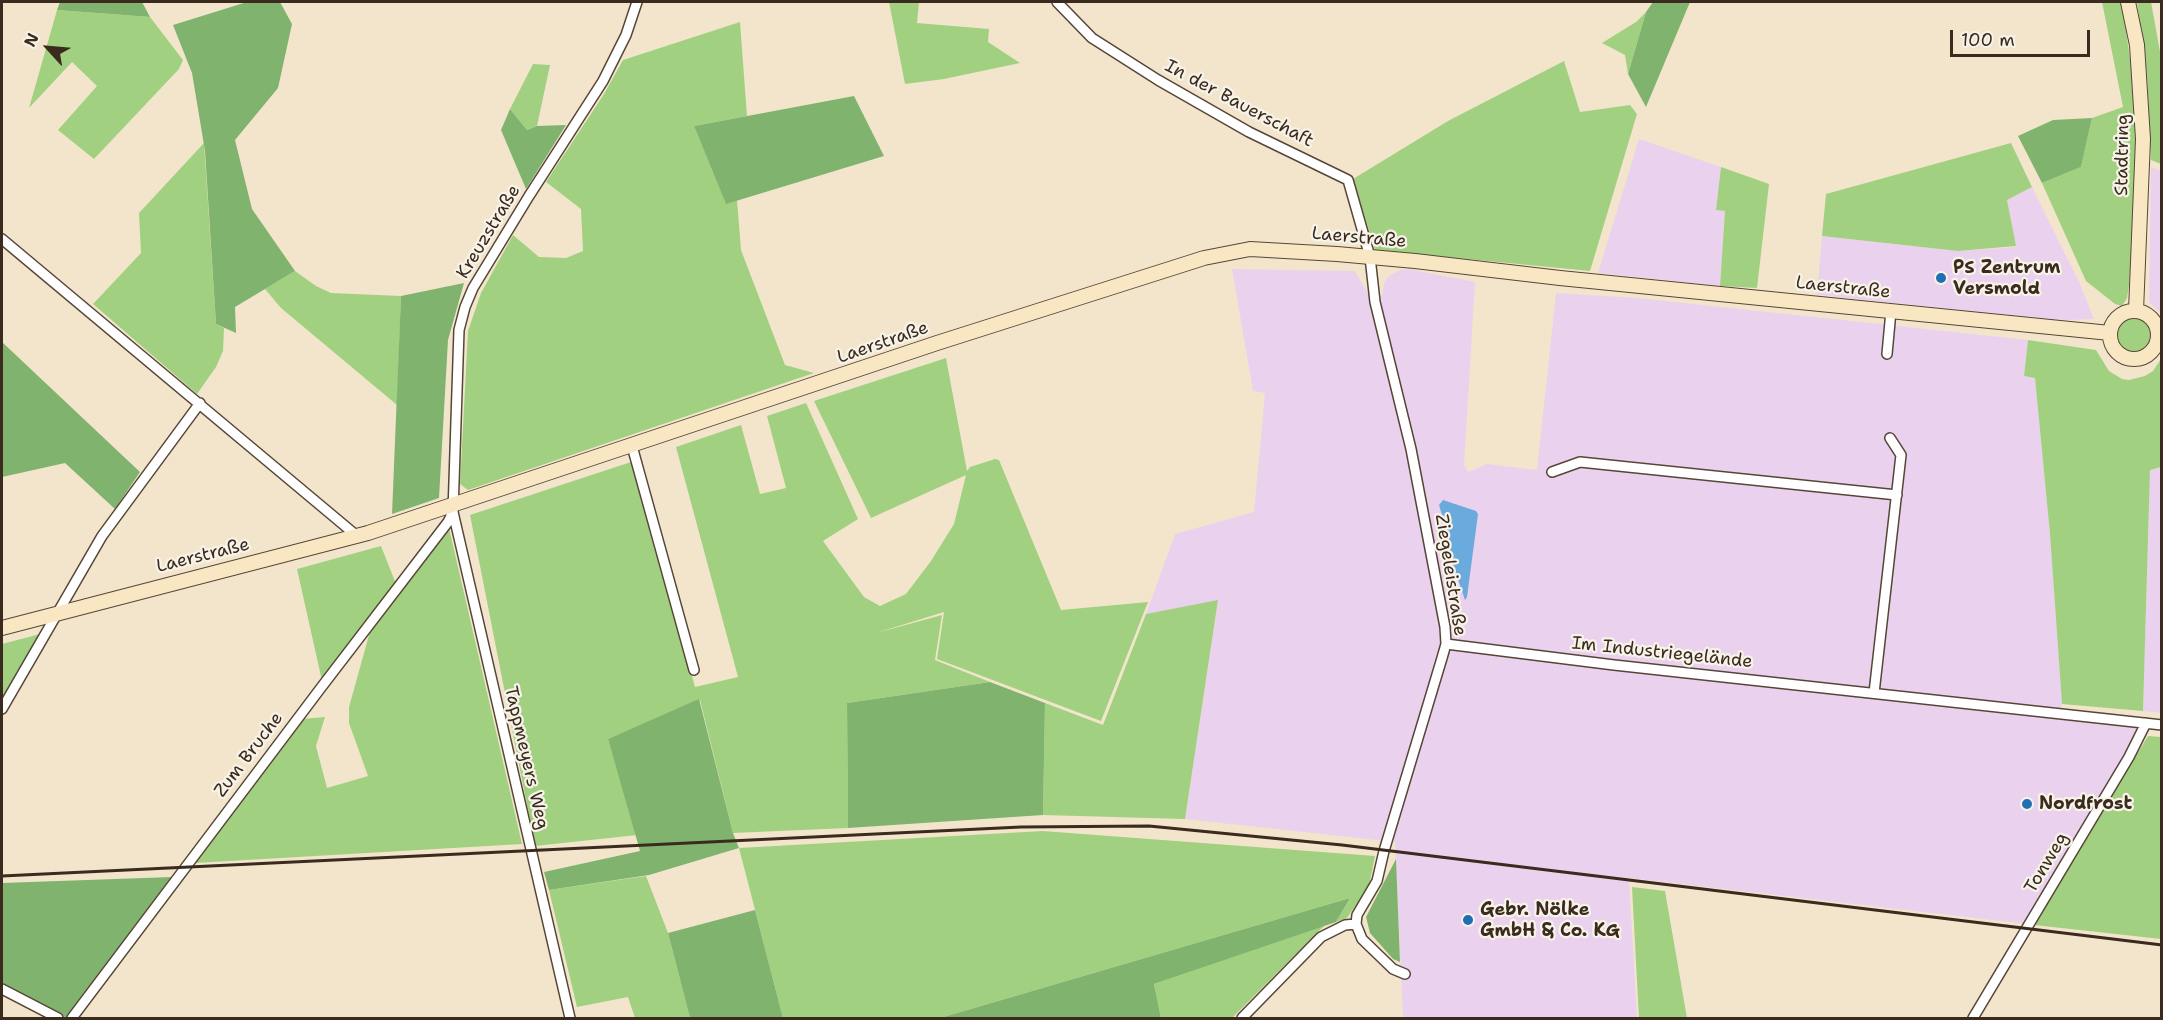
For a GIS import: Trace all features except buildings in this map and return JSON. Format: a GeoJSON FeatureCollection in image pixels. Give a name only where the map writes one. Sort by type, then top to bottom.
{"type":"FeatureCollection","features":[{"type":"Feature","properties":{"kind":"main road","name":"Stadtring"},"geometry":{"type":"LineString","coordinates":[[2128,2],[2137,45],[2143,139],[2136,311]]}},
{"type":"Feature","properties":{"kind":"main road","name":"Laerstraße"},"geometry":{"type":"LineString","coordinates":[[2,628],[357,536],[453,508],[937,343],[1204,258],[1250,249],[1370,257],[2110,333]]}},
{"type":"Feature","properties":{"kind":"main road"},"geometry":{"type":"LineString","coordinates":[[2136,311],[2146,314],[2153,320],[2160,338],[2148,354],[2135,358],[2121,354],[2115,349],[2110,333],[2114,322],[2121,314],[2136,311]]}},
{"type":"Feature","properties":{"kind":"street","name":"Kreuzstraße"},"geometry":{"type":"LineString","coordinates":[[453,508],[459,330],[465,307],[473,288],[529,196],[603,81],[626,35],[637,2]]}},
{"type":"Feature","properties":{"kind":"street","name":"In der Bauerschaft"},"geometry":{"type":"LineString","coordinates":[[1057,2],[1092,38],[1158,80],[1249,132],[1348,180],[1370,257]]}},
{"type":"Feature","properties":{"kind":"street"},"geometry":{"type":"LineString","coordinates":[[2,239],[357,536]]}},
{"type":"Feature","properties":{"kind":"street","name":"Ziegeleistraße"},"geometry":{"type":"LineString","coordinates":[[1356,924],[1357,915],[1377,881],[1446,644],[1445,627],[1411,449],[1375,303],[1370,257]]}},
{"type":"Feature","properties":{"kind":"street"},"geometry":{"type":"LineString","coordinates":[[1887,354],[1891,311]]}},
{"type":"Feature","properties":{"kind":"street"},"geometry":{"type":"LineString","coordinates":[[2,709],[114,518],[200,403]]}},
{"type":"Feature","properties":{"kind":"street"},"geometry":{"type":"LineString","coordinates":[[1874,693],[1902,455],[1890,438]]}},
{"type":"Feature","properties":{"kind":"street"},"geometry":{"type":"LineString","coordinates":[[632,446],[694,670]]}},
{"type":"Feature","properties":{"kind":"street"},"geometry":{"type":"LineString","coordinates":[[1552,472],[1580,462],[1897,495]]}},
{"type":"Feature","properties":{"kind":"street","name":"Zum Bruche"},"geometry":{"type":"LineString","coordinates":[[72,1018],[305,707],[448,522],[453,508]]}},
{"type":"Feature","properties":{"kind":"street","name":"Tappmeyers Weg"},"geometry":{"type":"LineString","coordinates":[[453,508],[570,1018]]}},
{"type":"Feature","properties":{"kind":"street","name":"Im Industriegelände"},"geometry":{"type":"LineString","coordinates":[[1446,644],[2162,725]]}},
{"type":"Feature","properties":{"kind":"street","name":"Tonweg"},"geometry":{"type":"LineString","coordinates":[[1973,1018],[2129,757],[2146,723]]}},
{"type":"Feature","properties":{"kind":"street"},"geometry":{"type":"LineString","coordinates":[[1242,1018],[1321,937],[1345,926],[1356,924],[1362,939],[1368,946],[1393,969],[1405,974]]}},
{"type":"Feature","properties":{"kind":"street"},"geometry":{"type":"LineString","coordinates":[[2,989],[58,1018]]}},
{"type":"Feature","properties":{"kind":"shaded area"},"geometry":{"type":"Polygon","coordinates":[[[1639,139],[1721,167],[1716,210],[1725,211],[1720,286],[1598,273],[1639,139]]]}},
{"type":"Feature","properties":{"kind":"shaded area"},"geometry":{"type":"Polygon","coordinates":[[[2151,167],[2161,171],[2161,314],[2149,302],[2151,167]]]}},
{"type":"Feature","properties":{"kind":"shaded area"},"geometry":{"type":"Polygon","coordinates":[[[2032,187],[2080,284],[2094,319],[2066,320],[2027,317],[1817,295],[1822,236],[1958,251],[2016,247],[2007,200],[2032,187]]]}},
{"type":"Feature","properties":{"kind":"shaded area"},"geometry":{"type":"Polygon","coordinates":[[[1232,269],[1355,271],[1369,295],[1382,296],[1384,283],[1389,276],[1400,270],[1408,269],[1475,282],[1464,465],[1468,472],[1487,464],[1537,470],[1556,293],[1638,298],[2028,340],[2024,376],[2035,378],[2050,534],[2062,704],[2061,718],[2141,727],[2027,924],[1629,878],[1637,1018],[1403,1018],[1395,842],[1185,819],[1218,601],[1146,614],[1175,534],[1254,512],[1265,393],[1253,391],[1232,269]]]}},
{"type":"Feature","properties":{"kind":"shaded area"},"geometry":{"type":"Polygon","coordinates":[[[2161,467],[2161,713],[2143,711],[2150,470],[2161,467]]]}},
{"type":"Feature","properties":{"kind":"green space"},"geometry":{"type":"Polygon","coordinates":[[[60,2],[142,2],[150,17],[57,10],[60,2]]]}},
{"type":"Feature","properties":{"kind":"green space"},"geometry":{"type":"Polygon","coordinates":[[[247,2],[280,2],[292,24],[278,88],[235,140],[252,209],[295,271],[235,307],[236,333],[216,324],[205,151],[192,73],[173,25],[247,2]]]}},
{"type":"Feature","properties":{"kind":"green space"},"geometry":{"type":"Polygon","coordinates":[[[889,2],[919,2],[917,23],[989,29],[988,42],[1020,63],[944,79],[905,84],[889,2]]]}},
{"type":"Feature","properties":{"kind":"green space"},"geometry":{"type":"Polygon","coordinates":[[[1653,2],[1690,2],[1646,107],[1628,74],[1646,12],[1653,2]]]}},
{"type":"Feature","properties":{"kind":"green space"},"geometry":{"type":"Polygon","coordinates":[[[2102,2],[2122,2],[2135,95],[2136,170],[2129,285],[2127,298],[2122,306],[2115,304],[2086,281],[2042,183],[2081,167],[2092,118],[2123,107],[2102,2]]]}},
{"type":"Feature","properties":{"kind":"green space"},"geometry":{"type":"Polygon","coordinates":[[[2137,2],[2151,2],[2161,57],[2161,164],[2151,160],[2147,75],[2137,2]]]}},
{"type":"Feature","properties":{"kind":"green space"},"geometry":{"type":"Polygon","coordinates":[[[57,10],[150,17],[183,60],[179,69],[94,159],[58,130],[97,86],[72,62],[29,108],[57,10]]]}},
{"type":"Feature","properties":{"kind":"green space"},"geometry":{"type":"Polygon","coordinates":[[[1646,12],[1628,74],[1625,55],[1602,43],[1636,22],[1646,12]]]}},
{"type":"Feature","properties":{"kind":"green space"},"geometry":{"type":"Polygon","coordinates":[[[740,22],[747,116],[694,126],[726,203],[737,200],[741,250],[785,365],[814,373],[468,490],[460,484],[468,331],[481,293],[513,235],[539,257],[566,258],[583,251],[581,209],[546,182],[604,94],[623,60],[740,22]]]}},
{"type":"Feature","properties":{"kind":"green space"},"geometry":{"type":"Polygon","coordinates":[[[1564,61],[1580,112],[1630,105],[1637,114],[1590,271],[1375,250],[1353,179],[1448,121],[1564,61]]]}},
{"type":"Feature","properties":{"kind":"green space"},"geometry":{"type":"Polygon","coordinates":[[[533,64],[550,65],[537,126],[527,130],[510,109],[533,64]]]}},
{"type":"Feature","properties":{"kind":"green space"},"geometry":{"type":"Polygon","coordinates":[[[854,96],[884,156],[726,204],[694,126],[854,96]]]}},
{"type":"Feature","properties":{"kind":"green space"},"geometry":{"type":"Polygon","coordinates":[[[510,109],[527,130],[537,126],[566,125],[526,189],[501,130],[510,109]]]}},
{"type":"Feature","properties":{"kind":"green space"},"geometry":{"type":"Polygon","coordinates":[[[2092,118],[2081,167],[2042,183],[2018,136],[2053,120],[2092,118]]]}},
{"type":"Feature","properties":{"kind":"green space"},"geometry":{"type":"Polygon","coordinates":[[[204,143],[216,324],[224,328],[223,351],[216,367],[197,394],[93,304],[141,253],[139,213],[204,143]]]}},
{"type":"Feature","properties":{"kind":"green space"},"geometry":{"type":"Polygon","coordinates":[[[2011,143],[2032,187],[2007,200],[2016,246],[1958,251],[1822,236],[1826,194],[2011,143]]]}},
{"type":"Feature","properties":{"kind":"green space"},"geometry":{"type":"Polygon","coordinates":[[[1721,167],[1769,184],[1757,288],[1720,286],[1725,211],[1716,210],[1721,167]]]}},
{"type":"Feature","properties":{"kind":"green space"},"geometry":{"type":"Polygon","coordinates":[[[295,271],[316,286],[331,293],[401,296],[397,405],[281,308],[265,289],[295,271]]]}},
{"type":"Feature","properties":{"kind":"green space"},"geometry":{"type":"Polygon","coordinates":[[[464,283],[448,340],[439,498],[392,514],[401,296],[464,283]]]}},
{"type":"Feature","properties":{"kind":"green space"},"geometry":{"type":"Polygon","coordinates":[[[2135,315],[2149,321],[2155,335],[2149,349],[2135,355],[2121,349],[2115,335],[2121,321],[2135,315]]]}},
{"type":"Feature","properties":{"kind":"green space"},"geometry":{"type":"Polygon","coordinates":[[[2028,340],[2096,350],[2109,371],[2122,379],[2129,380],[2145,376],[2153,371],[2161,359],[2161,467],[2150,470],[2143,711],[2062,704],[2050,534],[2035,378],[2024,376],[2028,340]]]}},
{"type":"Feature","properties":{"kind":"green space"},"geometry":{"type":"Polygon","coordinates":[[[2,342],[140,472],[115,509],[65,463],[2,477],[2,342]]]}},
{"type":"Feature","properties":{"kind":"green space"},"geometry":{"type":"Polygon","coordinates":[[[946,358],[967,471],[970,467],[995,459],[999,460],[1061,610],[1148,602],[1101,721],[937,659],[944,612],[876,633],[942,615],[935,660],[990,682],[847,703],[848,828],[733,833],[700,700],[608,739],[637,835],[535,846],[470,515],[634,461],[695,687],[738,677],[676,447],[741,425],[760,494],[786,488],[767,416],[806,403],[858,519],[823,541],[864,597],[880,606],[906,594],[931,561],[954,524],[966,475],[871,518],[814,401],[946,358]]]}},
{"type":"Feature","properties":{"kind":"green space"},"geometry":{"type":"Polygon","coordinates":[[[449,528],[522,844],[195,863],[302,719],[325,717],[316,746],[327,788],[368,776],[349,723],[349,707],[371,628],[449,528]]]}},
{"type":"Feature","properties":{"kind":"green space"},"geometry":{"type":"Polygon","coordinates":[[[381,546],[396,584],[322,681],[297,569],[381,546]]]}},
{"type":"Feature","properties":{"kind":"green space"},"geometry":{"type":"Polygon","coordinates":[[[1218,600],[1185,819],[1043,815],[1045,703],[1103,725],[1146,614],[1218,600]]]}},
{"type":"Feature","properties":{"kind":"green space"},"geometry":{"type":"Polygon","coordinates":[[[40,634],[2,701],[2,644],[40,634]]]}},
{"type":"Feature","properties":{"kind":"green space"},"geometry":{"type":"Polygon","coordinates":[[[990,682],[1045,703],[1043,815],[848,828],[847,703],[990,682]]]}},
{"type":"Feature","properties":{"kind":"green space"},"geometry":{"type":"Polygon","coordinates":[[[699,699],[733,833],[739,848],[649,875],[549,890],[544,872],[640,851],[608,739],[699,699]]]}},
{"type":"Feature","properties":{"kind":"green space"},"geometry":{"type":"Polygon","coordinates":[[[2148,736],[2161,737],[2161,939],[2034,925],[2148,736]]]}},
{"type":"Feature","properties":{"kind":"green space"},"geometry":{"type":"Polygon","coordinates":[[[1043,831],[1375,856],[1369,886],[1347,918],[1336,922],[1350,898],[940,1018],[783,1018],[739,848],[1043,831]]]}},
{"type":"Feature","properties":{"kind":"green space"},"geometry":{"type":"Polygon","coordinates":[[[1396,859],[1400,962],[1393,959],[1370,933],[1366,917],[1396,859]]]}},
{"type":"Feature","properties":{"kind":"green space"},"geometry":{"type":"Polygon","coordinates":[[[646,876],[668,933],[690,1018],[635,1018],[628,997],[577,1007],[549,890],[646,876]]]}},
{"type":"Feature","properties":{"kind":"green space"},"geometry":{"type":"Polygon","coordinates":[[[172,877],[67,1018],[2,983],[2,883],[172,877]]]}},
{"type":"Feature","properties":{"kind":"green space"},"geometry":{"type":"Polygon","coordinates":[[[1632,887],[1665,891],[1687,1018],[1639,1018],[1632,887]]]}},
{"type":"Feature","properties":{"kind":"green space"},"geometry":{"type":"Polygon","coordinates":[[[1350,898],[1336,922],[1154,984],[1161,1018],[940,1018],[1350,898]]]}},
{"type":"Feature","properties":{"kind":"green space"},"geometry":{"type":"Polygon","coordinates":[[[755,910],[783,1018],[690,1018],[668,933],[755,910]]]}},
{"type":"Feature","properties":{"kind":"green space"},"geometry":{"type":"Polygon","coordinates":[[[1325,925],[1232,1018],[1161,1018],[1154,984],[1325,925]]]}},
{"type":"Feature","properties":{"kind":"water"},"geometry":{"type":"Polygon","coordinates":[[[1443,500],[1476,511],[1478,514],[1465,600],[1454,567],[1446,552],[1445,525],[1439,505],[1443,500]]]}},
{"type":"Feature","properties":{"kind":"railway"},"geometry":{"type":"LineString","coordinates":[[2,876],[1021,827],[1149,826],[1342,845],[2162,945]]}},
{"type":"Feature","properties":{"kind":"place","name":"PS Zentrum Versmold"},"geometry":{"type":"Point","coordinates":[1941,278]}},
{"type":"Feature","properties":{"kind":"place","name":"Nordfrost"},"geometry":{"type":"Point","coordinates":[2027,804]}},
{"type":"Feature","properties":{"kind":"place","name":"Gebr. Nölke GmbH & Co. KG"},"geometry":{"type":"Point","coordinates":[1468,920]}}]}
